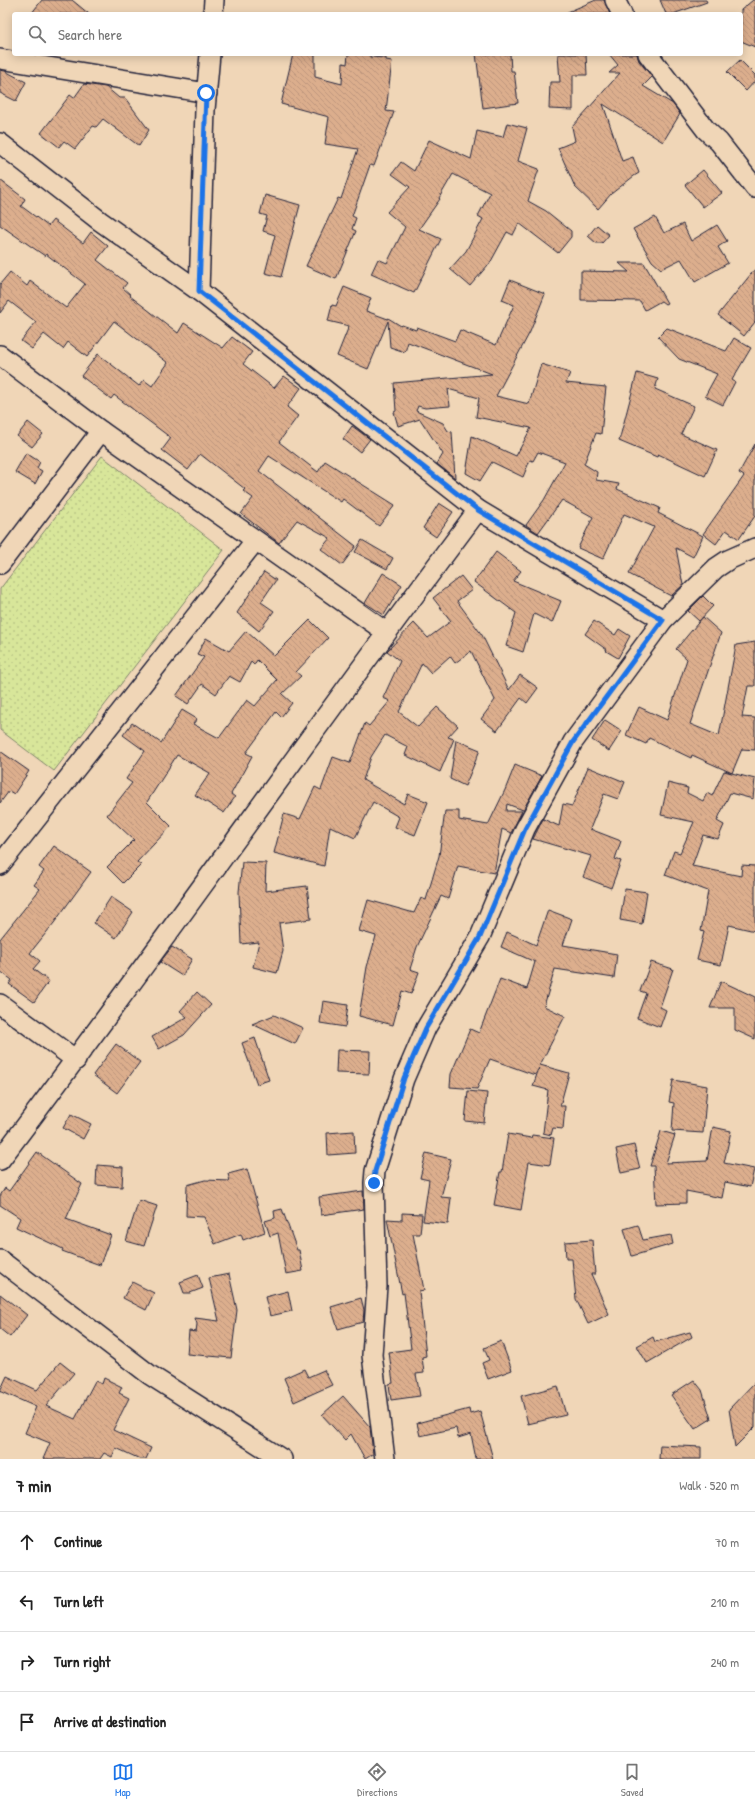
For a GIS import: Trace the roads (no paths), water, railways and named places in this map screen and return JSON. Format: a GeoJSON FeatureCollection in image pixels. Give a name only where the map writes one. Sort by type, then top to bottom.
{"type":"FeatureCollection","features":[{"type":"Feature","properties":{"kind":"street"},"geometry":{"type":"LineString","coordinates":[[213,12],[214,0]]}},
{"type":"Feature","properties":{"kind":"street"},"geometry":{"type":"LineString","coordinates":[[615,0],[621,12]]}},
{"type":"Feature","properties":{"kind":"street"},"geometry":{"type":"LineString","coordinates":[[199,291],[206,93],[210,56]]}},
{"type":"Feature","properties":{"kind":"street"},"geometry":{"type":"LineString","coordinates":[[650,56],[706,130],[719,142],[755,188]]}},
{"type":"Feature","properties":{"kind":"street"},"geometry":{"type":"LineString","coordinates":[[0,59],[206,93]]}},
{"type":"Feature","properties":{"kind":"street"},"geometry":{"type":"LineString","coordinates":[[0,143],[100,221],[199,291],[478,510],[663,620]]}},
{"type":"Feature","properties":{"kind":"street"},"geometry":{"type":"LineString","coordinates":[[0,355],[100,430],[255,541],[386,632]]}},
{"type":"Feature","properties":{"kind":"street"},"geometry":{"type":"LineString","coordinates":[[0,564],[100,430]]}},
{"type":"Feature","properties":{"kind":"street"},"geometry":{"type":"LineString","coordinates":[[0,1160],[76,1060],[386,632],[478,510]]}},
{"type":"Feature","properties":{"kind":"street"},"geometry":{"type":"LineString","coordinates":[[0,865],[255,541]]}},
{"type":"Feature","properties":{"kind":"street"},"geometry":{"type":"LineString","coordinates":[[385,1459],[372,1355],[377,1286],[374,1183],[375,1171],[404,1078],[426,1028],[480,937],[525,829],[573,742],[663,620],[716,568],[728,560],[755,548]]}},
{"type":"Feature","properties":{"kind":"street"},"geometry":{"type":"LineString","coordinates":[[0,1004],[76,1060]]}},
{"type":"Feature","properties":{"kind":"street"},"geometry":{"type":"LineString","coordinates":[[0,1260],[150,1375],[282,1459]]}}]}
